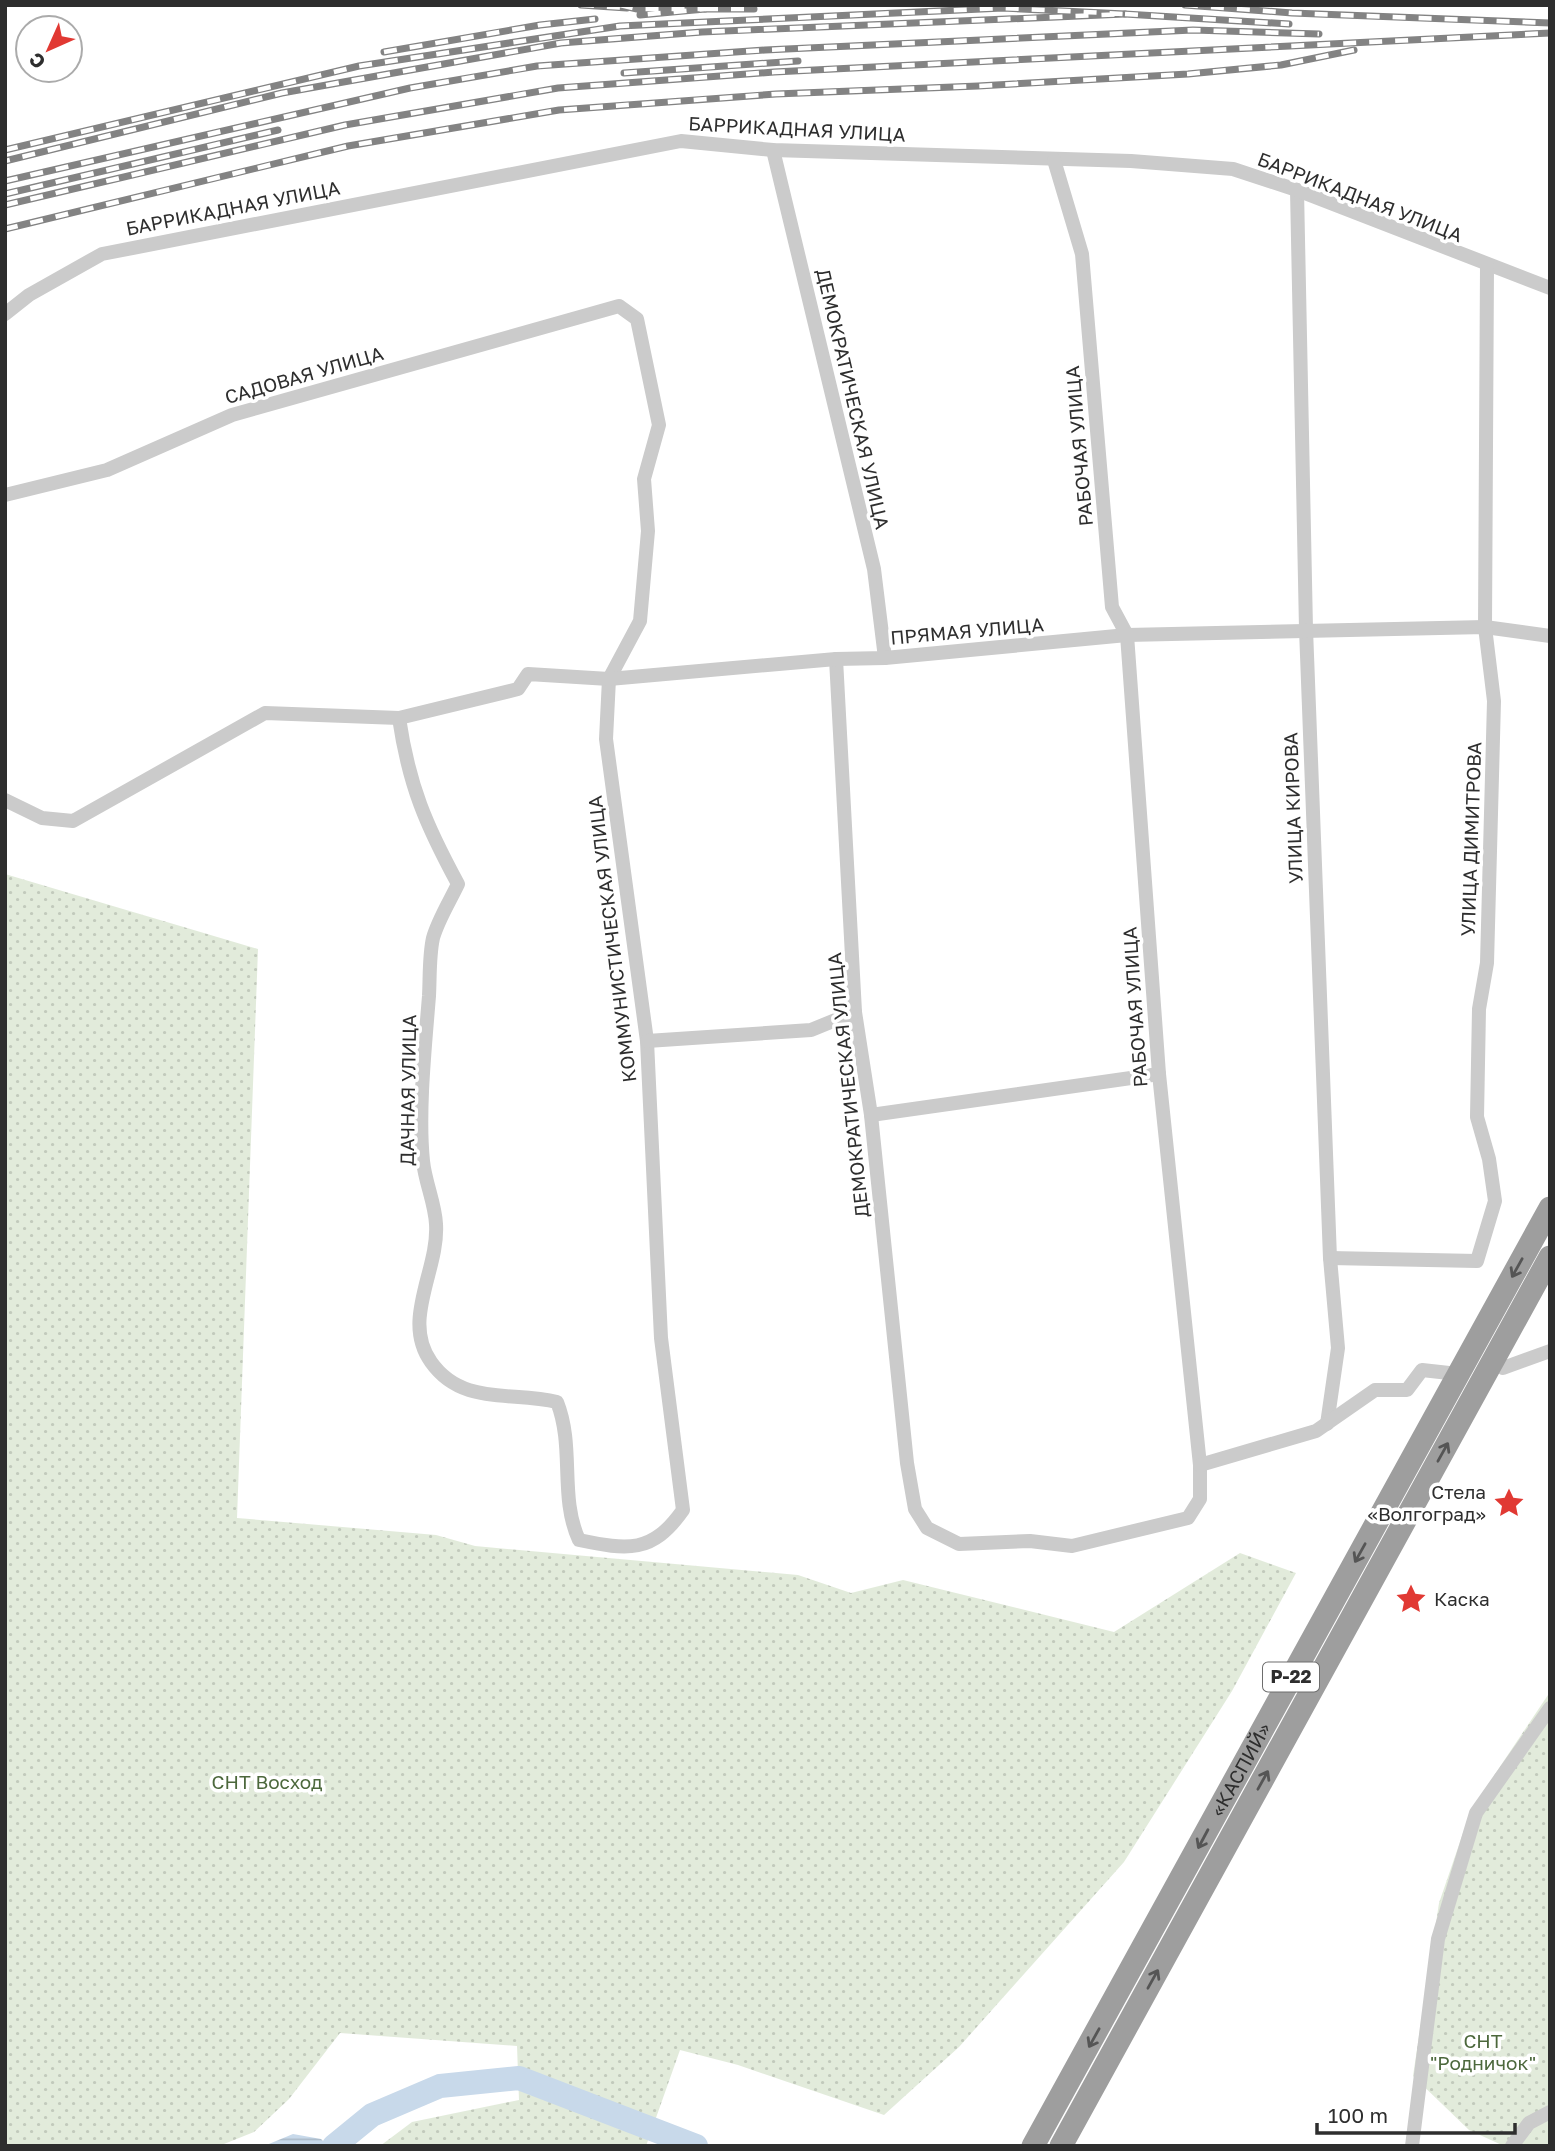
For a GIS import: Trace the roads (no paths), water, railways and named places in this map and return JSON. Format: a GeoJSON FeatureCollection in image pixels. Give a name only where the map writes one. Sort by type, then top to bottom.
{"type":"FeatureCollection","features":[{"type":"Feature","properties":{"kind":"highway","name":"«КАСПИЙ»"},"geometry":{"type":"LineString","coordinates":[[1034,2146],[1550,1209]]}},
{"type":"Feature","properties":{"kind":"highway","name":"«КАСПИЙ»"},"geometry":{"type":"LineString","coordinates":[[1060,2146],[1482,1382],[1498,1365],[1550,1258]]}},
{"type":"Feature","properties":{"kind":"street","name":"БАРРИКАДНАЯ УЛИЦА"},"geometry":{"type":"LineString","coordinates":[[5,314],[29,295],[102,254],[681,141],[773,150],[1131,161],[1233,169],[1297,190],[1487,266],[1550,288]]}},
{"type":"Feature","properties":{"kind":"street","name":"ДЕМОКРАТИЧЕСКАЯ УЛИЦА"},"geometry":{"type":"LineString","coordinates":[[773,150],[874,569],[885,658]]}},
{"type":"Feature","properties":{"kind":"street","name":"РАБОЧАЯ УЛИЦА"},"geometry":{"type":"LineString","coordinates":[[906,1463],[915,1509],[927,1528],[959,1544],[1030,1541],[1072,1546],[1188,1518],[1200,1499],[1200,1465],[1159,1074],[1127,635],[1112,607],[1082,254],[1054,160]]}},
{"type":"Feature","properties":{"kind":"street","name":"УЛИЦА КИРОВА"},"geometry":{"type":"LineString","coordinates":[[1297,190],[1306,629],[1330,1258],[1338,1348],[1327,1424]]}},
{"type":"Feature","properties":{"kind":"street","name":"УЛИЦА ДИМИТРОВА"},"geometry":{"type":"LineString","coordinates":[[1330,1258],[1477,1261],[1496,1201],[1489,1160],[1477,1117],[1479,1009],[1487,963],[1494,701],[1485,626],[1487,266]]}},
{"type":"Feature","properties":{"kind":"street","name":"САДОВАЯ УЛИЦА"},"geometry":{"type":"LineString","coordinates":[[5,495],[107,470],[232,415],[619,306]]}},
{"type":"Feature","properties":{"kind":"street","name":"КОММУНИСТИЧЕСКАЯ УЛИЦА"},"geometry":{"type":"LineString","coordinates":[[619,306],[637,319],[659,425],[644,479],[648,531],[640,621],[609,679],[606,739],[647,1041],[661,1338],[683,1510],[668,1531],[649,1544],[619,1549]]}},
{"type":"Feature","properties":{"kind":"street","name":"ПРЯМАЯ УЛИЦА"},"geometry":{"type":"LineString","coordinates":[[399,718],[518,689],[528,674],[609,679],[836,659],[885,658],[1127,635],[1485,626],[1550,636]]}},
{"type":"Feature","properties":{"kind":"street","name":"ДЕМОКРАТИЧЕСКАЯ УЛИЦА"},"geometry":{"type":"LineString","coordinates":[[836,659],[855,1012],[871,1115],[906,1463]]}},
{"type":"Feature","properties":{"kind":"street"},"geometry":{"type":"LineString","coordinates":[[5,800],[42,818],[74,821],[265,713],[399,718]]}},
{"type":"Feature","properties":{"kind":"street","name":"ДАЧНАЯ УЛИЦА"},"geometry":{"type":"LineString","coordinates":[[399,718],[406,767],[428,828],[458,884],[433,937],[425,1047],[423,1161],[436,1223],[434,1262],[421,1307],[418,1338],[431,1363],[458,1388],[491,1397],[537,1397],[557,1402],[565,1424],[569,1519],[579,1540],[619,1549]]}},
{"type":"Feature","properties":{"kind":"street"},"geometry":{"type":"LineString","coordinates":[[647,1041],[811,1030],[855,1012]]}},
{"type":"Feature","properties":{"kind":"street"},"geometry":{"type":"LineString","coordinates":[[871,1115],[1159,1074]]}},
{"type":"Feature","properties":{"kind":"street"},"geometry":{"type":"LineString","coordinates":[[1498,1365],[1550,1352]]}},
{"type":"Feature","properties":{"kind":"street"},"geometry":{"type":"LineString","coordinates":[[1200,1465],[1316,1431],[1375,1390],[1407,1390],[1422,1370],[1458,1374]]}},
{"type":"Feature","properties":{"kind":"street"},"geometry":{"type":"LineString","coordinates":[[1412,2146],[1438,1940],[1476,1813],[1550,1708]]}},
{"type":"Feature","properties":{"kind":"street"},"geometry":{"type":"LineString","coordinates":[[1512,2146],[1529,2123],[1550,2112]]}},
{"type":"Feature","properties":{"kind":"water"},"geometry":{"type":"Polygon","coordinates":[[[293,2134],[321,2139],[328,2146],[264,2146],[293,2134]]]}},
{"type":"Feature","properties":{"kind":"waterway"},"geometry":{"type":"LineString","coordinates":[[334,2146],[372,2115],[440,2086],[519,2078],[696,2146]]}},
{"type":"Feature","properties":{"kind":"railway"},"geometry":{"type":"LineString","coordinates":[[581,5],[627,8]]}},
{"type":"Feature","properties":{"kind":"railway"},"geometry":{"type":"LineString","coordinates":[[620,5],[637,9],[705,9],[640,15]]}},
{"type":"Feature","properties":{"kind":"railway"},"geometry":{"type":"LineString","coordinates":[[1185,5],[1292,13],[1550,23]]}},
{"type":"Feature","properties":{"kind":"railway"},"geometry":{"type":"LineString","coordinates":[[5,150],[359,66],[620,26],[1003,8],[1125,14],[702,32],[561,43],[282,93],[5,161]]}},
{"type":"Feature","properties":{"kind":"railway"},"geometry":{"type":"LineString","coordinates":[[705,9],[754,9]]}},
{"type":"Feature","properties":{"kind":"railway"},"geometry":{"type":"LineString","coordinates":[[1125,14],[1289,24]]}},
{"type":"Feature","properties":{"kind":"railway"},"geometry":{"type":"LineString","coordinates":[[384,52],[540,25],[595,19]]}},
{"type":"Feature","properties":{"kind":"railway"},"geometry":{"type":"LineString","coordinates":[[5,181],[410,88],[537,66],[765,50],[1193,30],[1319,34]]}},
{"type":"Feature","properties":{"kind":"railway"},"geometry":{"type":"LineString","coordinates":[[5,205],[345,125],[558,88],[774,72],[1550,33]]}},
{"type":"Feature","properties":{"kind":"railway"},"geometry":{"type":"LineString","coordinates":[[5,229],[348,146],[559,110],[776,94],[1188,74],[1281,65],[1354,50]]}},
{"type":"Feature","properties":{"kind":"railway"},"geometry":{"type":"LineString","coordinates":[[624,73],[798,61]]}},
{"type":"Feature","properties":{"kind":"railway"},"geometry":{"type":"LineString","coordinates":[[5,194],[278,130]]}},
{"type":"Feature","properties":{"kind":"place","name":"Стела «Волгоград»"},"geometry":{"type":"Point","coordinates":[1509,1503]}},
{"type":"Feature","properties":{"kind":"place","name":"Каска"},"geometry":{"type":"Point","coordinates":[1411,1599]}},
{"type":"Feature","properties":{"kind":"park label","name":"СНТ Восход"},"geometry":{"type":"Point","coordinates":[267,1782]}},
{"type":"Feature","properties":{"kind":"park label","name":"СНТ \"Родничок\""},"geometry":{"type":"Point","coordinates":[1483,2052]}}]}
